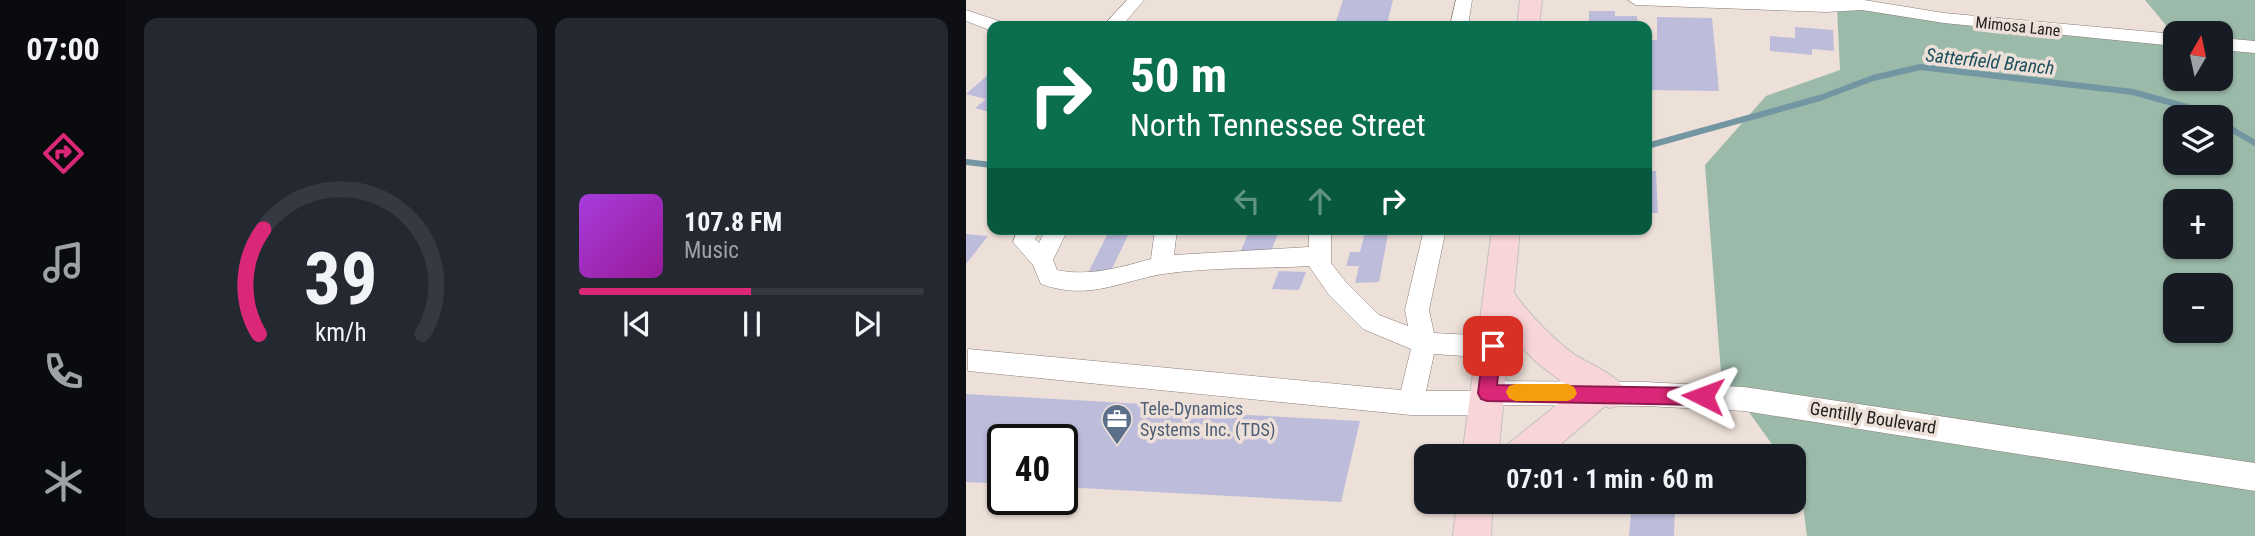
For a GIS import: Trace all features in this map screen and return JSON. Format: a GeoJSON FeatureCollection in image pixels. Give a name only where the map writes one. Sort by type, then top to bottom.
{"type":"FeatureCollection","features":[{"type":"Feature","properties":{"kind":"main road"},"geometry":{"type":"LineString","coordinates":[[1529,21],[1531,0]]}},
{"type":"Feature","properties":{"kind":"main road"},"geometry":{"type":"LineString","coordinates":[[1482,444],[1505,235]]}},
{"type":"Feature","properties":{"kind":"main road"},"geometry":{"type":"LineString","coordinates":[[1498,295],[1541,349],[1603,393],[1548,430],[1533,444]]}},
{"type":"Feature","properties":{"kind":"street"},"geometry":{"type":"LineString","coordinates":[[1117,21],[1136,0]]}},
{"type":"Feature","properties":{"kind":"street"},"geometry":{"type":"LineString","coordinates":[[1460,21],[1464,0]]}},
{"type":"Feature","properties":{"kind":"street","name":"Mimosa Lane"},"geometry":{"type":"LineString","coordinates":[[1636,0],[1826,7],[1858,2],[1944,18],[2163,39]]}},
{"type":"Feature","properties":{"kind":"street"},"geometry":{"type":"LineString","coordinates":[[966,15],[987,23]]}},
{"type":"Feature","properties":{"kind":"street"},"geometry":{"type":"LineString","coordinates":[[2233,45],[2255,47]]}},
{"type":"Feature","properties":{"kind":"street"},"geometry":{"type":"LineString","coordinates":[[1026,235],[1024,243],[1042,260],[1048,277],[1071,282],[1102,281],[1162,265],[1320,256],[1320,265],[1336,288],[1371,322],[1424,343],[1493,346]]}},
{"type":"Feature","properties":{"kind":"street"},"geometry":{"type":"LineString","coordinates":[[1042,260],[1054,235]]}},
{"type":"Feature","properties":{"kind":"street"},"geometry":{"type":"LineString","coordinates":[[1162,265],[1165,235]]}},
{"type":"Feature","properties":{"kind":"street"},"geometry":{"type":"LineString","coordinates":[[1411,403],[1424,343],[1417,310],[1434,235]]}},
{"type":"Feature","properties":{"kind":"street","name":"Gentilly Boulevard"},"geometry":{"type":"LineString","coordinates":[[968,360],[1411,403],[1603,393],[1744,399],[2255,477]]}},
{"type":"Feature","properties":{"kind":"lane"},"geometry":{"type":"LineString","coordinates":[[1320,235],[1320,256]]}},
{"type":"Feature","properties":{"kind":"green space"},"geometry":{"type":"Polygon","coordinates":[[[2145,0],[2255,0],[2255,536],[1807,536],[1804,514],[1806,444],[1772,444],[1721,373],[1705,165],[1766,96],[1840,70],[1837,7],[2163,39],[2163,91],[2233,91],[2233,21],[2163,22],[2145,0]]]}},
{"type":"Feature","properties":{"kind":"building"},"geometry":{"type":"Polygon","coordinates":[[[1343,0],[1393,0],[1388,21],[1336,21],[1343,0]]]}},
{"type":"Feature","properties":{"kind":"building"},"geometry":{"type":"Polygon","coordinates":[[[1589,11],[1615,11],[1615,16],[1637,16],[1638,21],[1589,21],[1589,11]]]}},
{"type":"Feature","properties":{"kind":"building"},"geometry":{"type":"Polygon","coordinates":[[[1657,17],[1712,18],[1719,91],[1652,90],[1652,40],[1657,40],[1657,17]]]}},
{"type":"Feature","properties":{"kind":"building"},"geometry":{"type":"Polygon","coordinates":[[[1795,27],[1833,30],[1834,51],[1812,49],[1812,55],[1770,51],[1770,36],[1795,38],[1795,27]]]}},
{"type":"Feature","properties":{"kind":"building"},"geometry":{"type":"Polygon","coordinates":[[[987,76],[987,112],[975,108],[986,99],[966,94],[987,76]]]}},
{"type":"Feature","properties":{"kind":"building"},"geometry":{"type":"Polygon","coordinates":[[[1652,171],[1656,171],[1658,213],[1652,213],[1652,171]]]}},
{"type":"Feature","properties":{"kind":"building"},"geometry":{"type":"Polygon","coordinates":[[[966,234],[988,236],[966,264],[966,234]]]}},
{"type":"Feature","properties":{"kind":"building"},"geometry":{"type":"Polygon","coordinates":[[[1107,235],[1128,235],[1110,273],[1088,273],[1107,235]]]}},
{"type":"Feature","properties":{"kind":"building"},"geometry":{"type":"Polygon","coordinates":[[[1247,235],[1278,235],[1269,256],[1239,255],[1247,235]]]}},
{"type":"Feature","properties":{"kind":"building"},"geometry":{"type":"Polygon","coordinates":[[[1364,235],[1388,235],[1379,282],[1355,283],[1359,266],[1346,266],[1350,252],[1360,252],[1364,235]]]}},
{"type":"Feature","properties":{"kind":"building"},"geometry":{"type":"Polygon","coordinates":[[[1279,271],[1306,272],[1299,290],[1272,289],[1279,271]]]}},
{"type":"Feature","properties":{"kind":"building"},"geometry":{"type":"Polygon","coordinates":[[[966,394],[1231,409],[1230,414],[1360,421],[1341,502],[1078,488],[1078,424],[987,424],[987,483],[966,482],[966,394]]]}},
{"type":"Feature","properties":{"kind":"building"},"geometry":{"type":"Polygon","coordinates":[[[1631,514],[1675,514],[1674,536],[1629,536],[1631,514]]]}},
{"type":"Feature","properties":{"kind":"waterway","name":"Satterfield Branch"},"geometry":{"type":"LineString","coordinates":[[1652,145],[1820,98],[1873,78],[1920,67],[2133,92],[2180,105]]}},
{"type":"Feature","properties":{"kind":"waterway","name":"Satterfield Branch"},"geometry":{"type":"LineString","coordinates":[[2233,130],[2255,143]]}},
{"type":"Feature","properties":{"kind":"waterway","name":"Satterfield Branch"},"geometry":{"type":"LineString","coordinates":[[966,162],[987,164]]}},
{"type":"Feature","properties":{"kind":"slow traffic"},"geometry":{"type":"LineString","coordinates":[[1515,392],[1568,393]]}},
{"type":"Feature","properties":{"kind":"place","name":"Tele-Dynamics Systems Inc. (TDS)"},"geometry":{"type":"Point","coordinates":[1117,446]}},
{"type":"Feature","properties":{"kind":"route"},"geometry":{"type":"LineString","coordinates":[[1493,346],[1487,393],[1703,396]]}}]}
